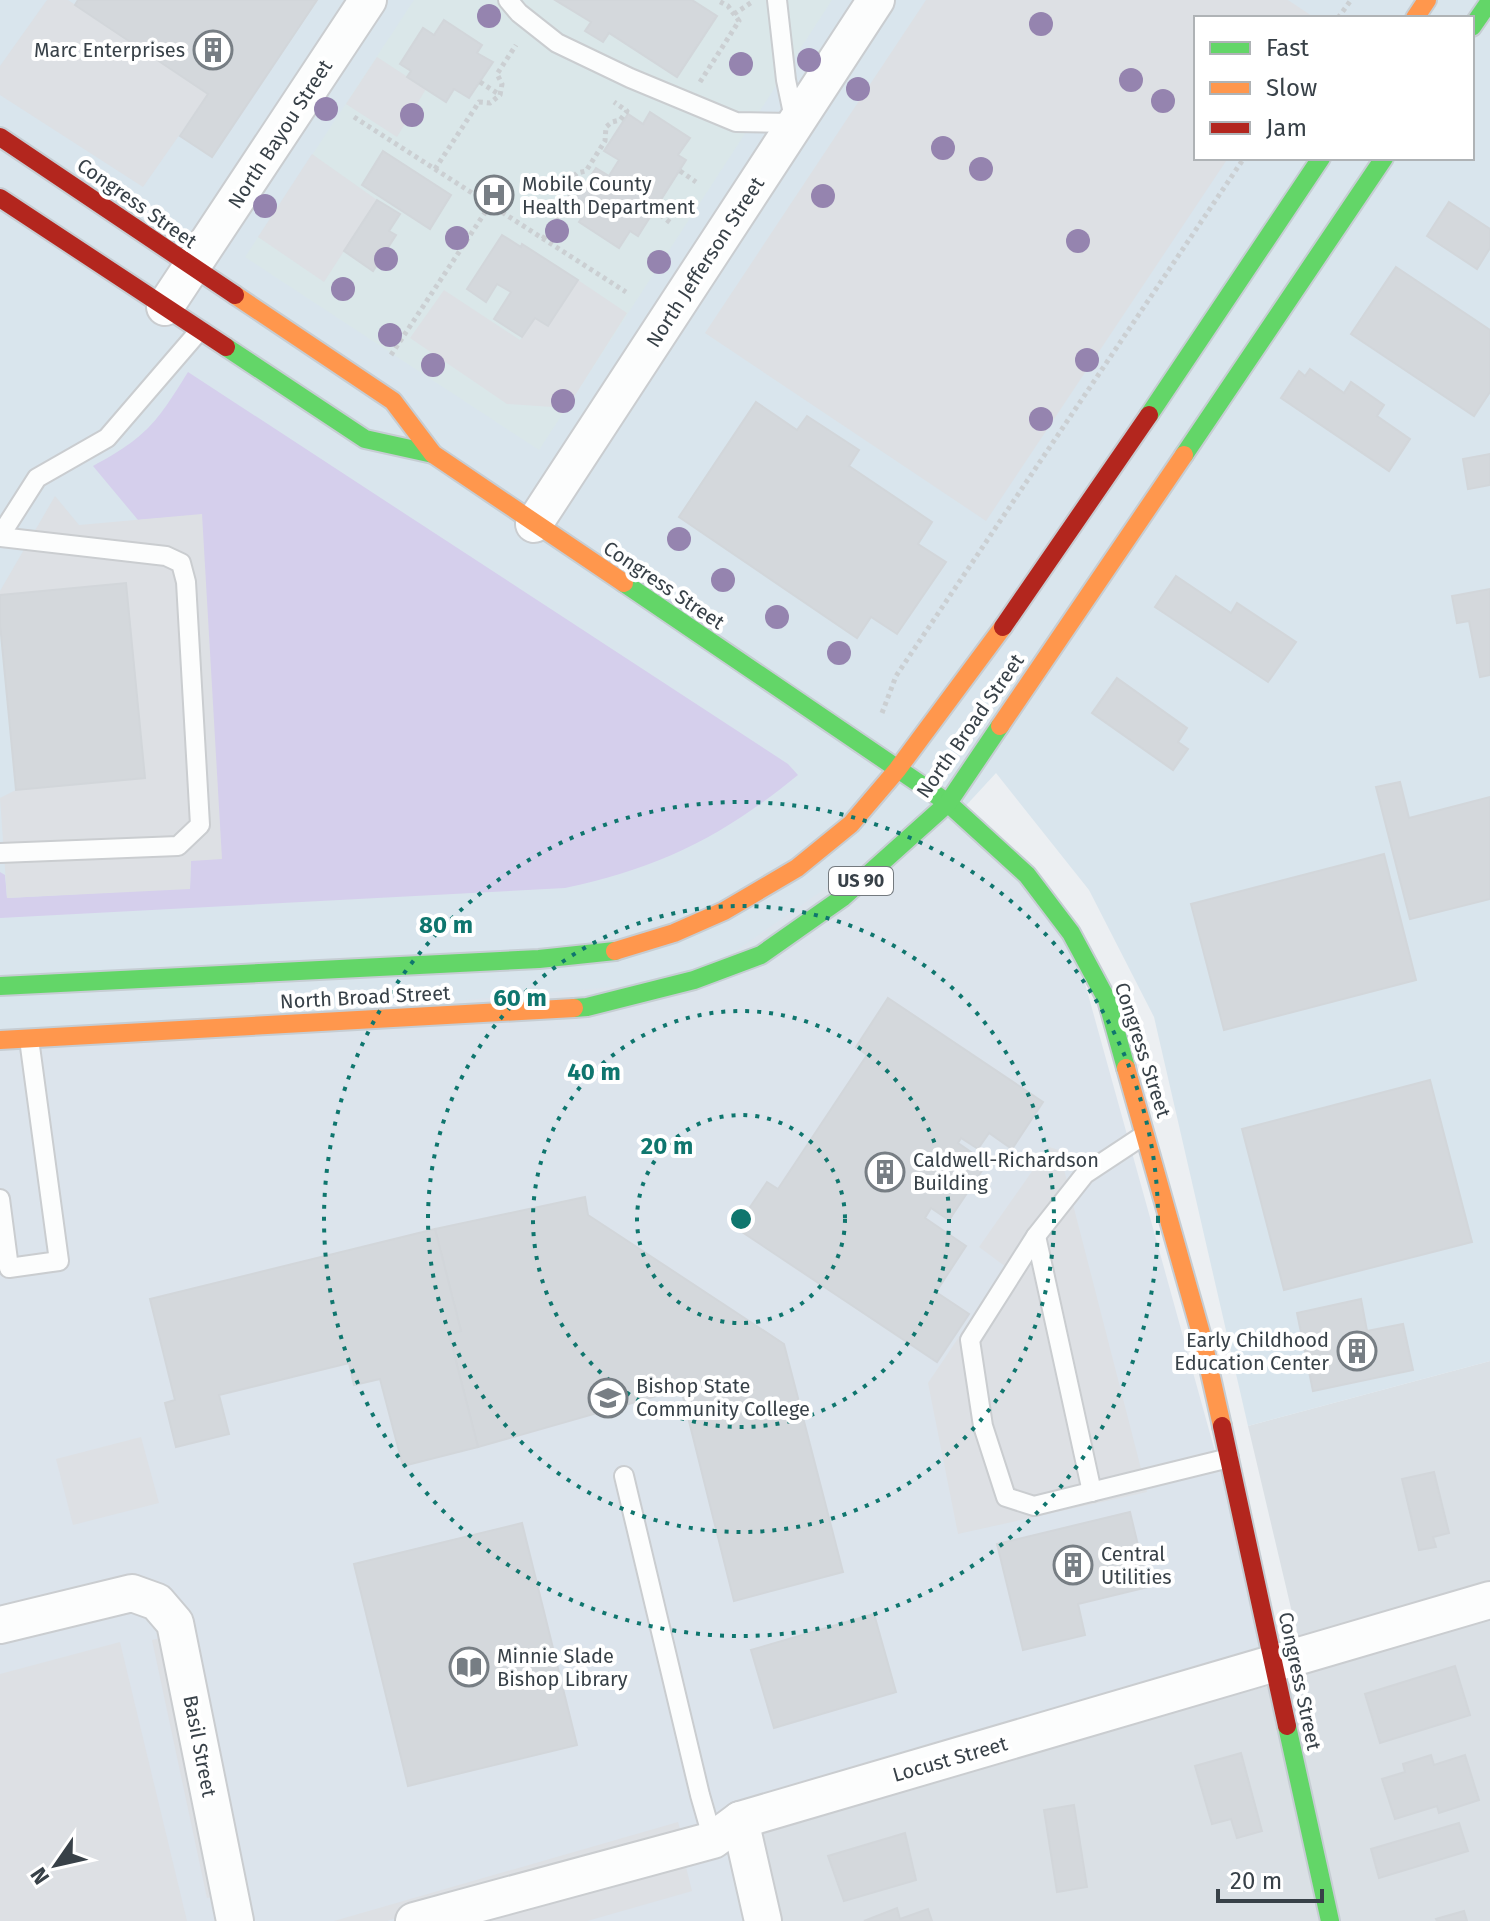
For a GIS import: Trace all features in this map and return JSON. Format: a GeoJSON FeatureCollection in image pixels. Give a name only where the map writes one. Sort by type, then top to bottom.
{"type":"FeatureCollection","features":[{"type":"Feature","properties":{"kind":"main road"},"geometry":{"type":"LineString","coordinates":[[1474,24],[1490,1]]}},
{"type":"Feature","properties":{"kind":"main road","name":"Congress Street"},"geometry":{"type":"LineString","coordinates":[[0,137],[393,401],[433,454],[948,803],[1027,875],[1071,933],[1107,1000],[1202,1337],[1330,1921]]}},
{"type":"Feature","properties":{"kind":"main road","name":"North Broad Street"},"geometry":{"type":"LineString","coordinates":[[0,986],[539,959],[620,950],[674,933],[724,911],[797,868],[851,824],[969,676],[1320,160]]}},
{"type":"Feature","properties":{"kind":"main road","name":"North Broad Street"},"geometry":{"type":"LineString","coordinates":[[0,1040],[587,1007],[694,980],[761,955],[842,898],[948,803],[1383,160]]}},
{"type":"Feature","properties":{"kind":"main road","name":"Congress Street"},"geometry":{"type":"LineString","coordinates":[[0,198],[365,439],[433,454]]}},
{"type":"Feature","properties":{"kind":"street","name":"North Bayou Street"},"geometry":{"type":"LineString","coordinates":[[165,307],[368,0]]}},
{"type":"Feature","properties":{"kind":"street","name":"North Jefferson Street"},"geometry":{"type":"LineString","coordinates":[[534,524],[876,0]]}},
{"type":"Feature","properties":{"kind":"street","name":"Basil Street"},"geometry":{"type":"LineString","coordinates":[[0,1625],[132,1593],[157,1602],[175,1623],[235,1921]]}},
{"type":"Feature","properties":{"kind":"street","name":"Locust Street"},"geometry":{"type":"LineString","coordinates":[[414,1921],[1490,1600]]}},
{"type":"Feature","properties":{"kind":"street"},"geometry":{"type":"LineString","coordinates":[[727,1830],[763,1921]]}},
{"type":"Feature","properties":{"kind":"lane"},"geometry":{"type":"LineString","coordinates":[[508,0],[557,43],[736,122],[795,123],[786,80],[777,0]]}},
{"type":"Feature","properties":{"kind":"lane"},"geometry":{"type":"LineString","coordinates":[[0,853],[178,846],[200,825],[186,582],[181,563],[166,556],[0,536],[37,478],[107,438],[200,330]]}},
{"type":"Feature","properties":{"kind":"lane"},"geometry":{"type":"LineString","coordinates":[[0,1199],[9,1268],[59,1261],[29,1039]]}},
{"type":"Feature","properties":{"kind":"lane"},"geometry":{"type":"LineString","coordinates":[[1147,1134],[1085,1174],[1036,1236],[970,1340],[983,1426],[1006,1497],[1034,1506],[1229,1458]]}},
{"type":"Feature","properties":{"kind":"lane"},"geometry":{"type":"LineString","coordinates":[[1036,1236],[1092,1492]]}},
{"type":"Feature","properties":{"kind":"lane"},"geometry":{"type":"LineString","coordinates":[[624,1476],[700,1795],[727,1830]]}},
{"type":"Feature","properties":{"kind":"path"},"geometry":{"type":"LineString","coordinates":[[695,90],[739,21],[728,6],[717,0]]}},
{"type":"Feature","properties":{"kind":"path"},"geometry":{"type":"LineString","coordinates":[[734,14],[756,0]]}},
{"type":"Feature","properties":{"kind":"path"},"geometry":{"type":"LineString","coordinates":[[434,169],[479,102],[490,103],[500,95],[502,84],[497,74],[531,23]]}},
{"type":"Feature","properties":{"kind":"path"},"geometry":{"type":"LineString","coordinates":[[480,82],[500,95]]}},
{"type":"Feature","properties":{"kind":"path"},"geometry":{"type":"LineString","coordinates":[[543,239],[572,193],[572,178],[586,171],[605,141],[606,127],[620,120],[627,111]]}},
{"type":"Feature","properties":{"kind":"path"},"geometry":{"type":"LineString","coordinates":[[354,117],[626,292]]}},
{"type":"Feature","properties":{"kind":"path"},"geometry":{"type":"LineString","coordinates":[[606,127],[616,133]]}},
{"type":"Feature","properties":{"kind":"path"},"geometry":{"type":"LineString","coordinates":[[868,750],[896,676],[1243,160]]}},
{"type":"Feature","properties":{"kind":"path"},"geometry":{"type":"LineString","coordinates":[[680,171],[696,182]]}},
{"type":"Feature","properties":{"kind":"path"},"geometry":{"type":"LineString","coordinates":[[572,178],[584,186]]}},
{"type":"Feature","properties":{"kind":"path"},"geometry":{"type":"LineString","coordinates":[[370,385],[490,205]]}},
{"type":"Feature","properties":{"kind":"path"},"geometry":{"type":"LineString","coordinates":[[654,210],[672,224]]}},
{"type":"Feature","properties":{"kind":"shaded area"},"geometry":{"type":"Polygon","coordinates":[[[0,0],[1490,0],[1490,1361],[1248,1426],[1154,1017],[1089,890],[996,773],[926,849],[755,992],[0,1071],[0,0]]]}},
{"type":"Feature","properties":{"kind":"shaded area"},"geometry":{"type":"Polygon","coordinates":[[[47,0],[68,0],[208,94],[143,187],[0,95],[0,66],[47,0]]]}},
{"type":"Feature","properties":{"kind":"shaded area","name":"Mobile County Health Department"},"geometry":{"type":"Polygon","coordinates":[[[414,0],[832,0],[539,450],[245,257],[414,0]]]}},
{"type":"Feature","properties":{"kind":"shaded area"},"geometry":{"type":"Polygon","coordinates":[[[926,0],[1288,0],[1312,16],[1194,16],[1194,160],[1227,160],[986,521],[705,333],[926,0]]]}},
{"type":"Feature","properties":{"kind":"shaded area"},"geometry":{"type":"Polygon","coordinates":[[[377,57],[426,89],[397,137],[346,104],[377,57]]]}},
{"type":"Feature","properties":{"kind":"shaded area"},"geometry":{"type":"Polygon","coordinates":[[[312,154],[377,200],[324,282],[258,237],[312,154]]]}},
{"type":"Feature","properties":{"kind":"shaded area"},"geometry":{"type":"Polygon","coordinates":[[[578,280],[627,313],[567,408],[507,404],[410,338],[444,290],[520,340],[535,318],[548,326],[578,280]]]}},
{"type":"Feature","properties":{"kind":"shaded area"},"geometry":{"type":"Polygon","coordinates":[[[188,372],[788,764],[798,775],[743,816],[689,847],[631,870],[565,888],[0,918],[0,872],[5,875],[7,898],[190,888],[202,515],[138,520],[93,466],[139,437],[159,416],[188,372]]]}},
{"type":"Feature","properties":{"kind":"shaded area"},"geometry":{"type":"Polygon","coordinates":[[[55,496],[79,525],[202,514],[222,859],[191,861],[190,889],[7,898],[0,798],[16,790],[145,777],[126,584],[0,595],[55,496]]]}},
{"type":"Feature","properties":{"kind":"shaded area","name":"Bishop State Community College"},"geometry":{"type":"Polygon","coordinates":[[[948,803],[1071,933],[1274,1664],[741,1820],[763,1921],[0,1921],[0,1040],[694,980],[948,803]]]}},
{"type":"Feature","properties":{"kind":"shaded area"},"geometry":{"type":"Polygon","coordinates":[[[1049,1147],[1059,1150],[1147,1492],[958,1534],[928,1383],[1006,1267],[979,1247],[1049,1147]]]}},
{"type":"Feature","properties":{"kind":"shaded area"},"geometry":{"type":"Polygon","coordinates":[[[1490,1361],[1490,1921],[762,1921],[740,1820],[1307,1676],[1248,1426],[1490,1361]]]}},
{"type":"Feature","properties":{"kind":"shaded area"},"geometry":{"type":"Polygon","coordinates":[[[141,1437],[159,1503],[73,1525],[56,1459],[141,1437]]]}},
{"type":"Feature","properties":{"kind":"shaded area"},"geometry":{"type":"Polygon","coordinates":[[[165,1637],[219,1896],[207,1898],[152,1640],[165,1637]]]}},
{"type":"Feature","properties":{"kind":"shaded area"},"geometry":{"type":"Polygon","coordinates":[[[120,1642],[187,1921],[0,1921],[0,1674],[120,1642]]]}},
{"type":"Feature","properties":{"kind":"shaded area"},"geometry":{"type":"Polygon","coordinates":[[[678,1822],[682,1836],[387,1921],[334,1921],[678,1822]]]}},
{"type":"Feature","properties":{"kind":"shaded area"},"geometry":{"type":"Polygon","coordinates":[[[685,1863],[692,1891],[587,1921],[479,1921],[685,1863]]]}},
{"type":"Feature","properties":{"kind":"building","name":"Marc Enterprises"},"geometry":{"type":"Polygon","coordinates":[[[78,0],[317,0],[212,157],[180,136],[208,94],[75,5],[78,0]]]}},
{"type":"Feature","properties":{"kind":"building"},"geometry":{"type":"Polygon","coordinates":[[[555,0],[692,0],[717,16],[677,77],[609,33],[603,42],[585,31],[591,22],[555,0]]]}},
{"type":"Feature","properties":{"kind":"building"},"geometry":{"type":"Polygon","coordinates":[[[444,20],[482,45],[477,53],[493,62],[469,98],[454,89],[446,102],[407,77],[411,71],[400,64],[423,28],[434,35],[444,20]]]}},
{"type":"Feature","properties":{"kind":"building"},"geometry":{"type":"Polygon","coordinates":[[[650,112],[690,138],[678,155],[686,160],[638,236],[630,231],[619,248],[579,222],[585,213],[572,204],[596,168],[609,176],[619,160],[604,151],[628,114],[643,124],[650,112]]]}},
{"type":"Feature","properties":{"kind":"building"},"geometry":{"type":"Polygon","coordinates":[[[383,151],[451,195],[430,229],[362,185],[383,151]]]}},
{"type":"Feature","properties":{"kind":"building"},"geometry":{"type":"Polygon","coordinates":[[[377,200],[400,214],[389,231],[396,235],[373,271],[344,251],[377,200]]]}},
{"type":"Feature","properties":{"kind":"building"},"geometry":{"type":"Polygon","coordinates":[[[1449,202],[1490,229],[1490,248],[1477,269],[1427,236],[1449,202]]]}},
{"type":"Feature","properties":{"kind":"building"},"geometry":{"type":"Polygon","coordinates":[[[502,235],[521,247],[522,244],[578,280],[548,326],[535,318],[522,337],[494,319],[511,292],[497,284],[486,302],[467,289],[502,235]]]}},
{"type":"Feature","properties":{"kind":"building"},"geometry":{"type":"Polygon","coordinates":[[[1396,267],[1490,330],[1490,392],[1474,416],[1351,334],[1396,267]]]}},
{"type":"Feature","properties":{"kind":"building"},"geometry":{"type":"Polygon","coordinates":[[[1310,369],[1344,393],[1351,382],[1384,405],[1377,416],[1410,439],[1389,471],[1281,398],[1299,371],[1305,376],[1310,369]]]}},
{"type":"Feature","properties":{"kind":"building"},"geometry":{"type":"Polygon","coordinates":[[[756,402],[797,430],[807,416],[859,450],[849,466],[932,522],[918,544],[946,562],[897,634],[871,617],[857,638],[679,517],[756,402]]]}},
{"type":"Feature","properties":{"kind":"building"},"geometry":{"type":"Polygon","coordinates":[[[1490,454],[1490,485],[1468,489],[1463,459],[1490,454]]]}},
{"type":"Feature","properties":{"kind":"building"},"geometry":{"type":"Polygon","coordinates":[[[1176,576],[1231,613],[1237,603],[1296,642],[1268,682],[1155,607],[1176,576]]]}},
{"type":"Feature","properties":{"kind":"building"},"geometry":{"type":"Polygon","coordinates":[[[126,583],[145,778],[16,790],[0,595],[126,583]]]}},
{"type":"Feature","properties":{"kind":"building"},"geometry":{"type":"Polygon","coordinates":[[[1490,589],[1490,675],[1480,677],[1469,621],[1457,623],[1452,596],[1490,589]]]}},
{"type":"Feature","properties":{"kind":"building"},"geometry":{"type":"Polygon","coordinates":[[[1117,678],[1187,728],[1178,742],[1188,749],[1173,770],[1092,713],[1117,678]]]}},
{"type":"Feature","properties":{"kind":"building"},"geometry":{"type":"Polygon","coordinates":[[[1400,782],[1409,818],[1490,797],[1490,899],[1410,919],[1376,787],[1400,782]]]}},
{"type":"Feature","properties":{"kind":"building"},"geometry":{"type":"Polygon","coordinates":[[[1384,854],[1416,980],[1224,1030],[1191,904],[1384,854]]]}},
{"type":"Feature","properties":{"kind":"building","name":"Caldwell-Richardson Building"},"geometry":{"type":"Polygon","coordinates":[[[888,998],[1043,1102],[1012,1149],[989,1133],[978,1149],[961,1138],[958,1143],[987,1163],[949,1220],[931,1208],[925,1218],[966,1246],[936,1292],[969,1314],[937,1362],[736,1228],[767,1182],[778,1189],[867,1055],[856,1047],[888,998]]]}},
{"type":"Feature","properties":{"kind":"building"},"geometry":{"type":"Polygon","coordinates":[[[1430,1080],[1472,1242],[1284,1290],[1242,1129],[1430,1080]]]}},
{"type":"Feature","properties":{"kind":"building"},"geometry":{"type":"Polygon","coordinates":[[[585,1197],[588,1215],[784,1344],[843,1572],[734,1601],[681,1389],[478,1447],[449,1334],[461,1331],[435,1229],[585,1197]]]}},
{"type":"Feature","properties":{"kind":"building"},"geometry":{"type":"Polygon","coordinates":[[[435,1229],[461,1331],[449,1334],[478,1447],[403,1466],[380,1379],[354,1385],[349,1363],[219,1395],[229,1434],[176,1447],[165,1403],[175,1400],[150,1299],[435,1229]]]}},
{"type":"Feature","properties":{"kind":"building","name":"Early Childhood Education Center"},"geometry":{"type":"Polygon","coordinates":[[[1361,1299],[1367,1331],[1403,1324],[1413,1370],[1313,1391],[1297,1313],[1361,1299]]]}},
{"type":"Feature","properties":{"kind":"building"},"geometry":{"type":"Polygon","coordinates":[[[1434,1472],[1449,1533],[1433,1537],[1436,1547],[1419,1550],[1402,1479],[1434,1472]]]}},
{"type":"Feature","properties":{"kind":"building","name":"Central Utilities"},"geometry":{"type":"Polygon","coordinates":[[[1130,1512],[1148,1587],[1078,1604],[1085,1635],[1023,1650],[997,1544],[1130,1512]]]}},
{"type":"Feature","properties":{"kind":"building","name":"Minnie Slade Bishop Library"},"geometry":{"type":"Polygon","coordinates":[[[522,1523],[577,1745],[408,1786],[354,1564],[522,1523]]]}},
{"type":"Feature","properties":{"kind":"building"},"geometry":{"type":"Polygon","coordinates":[[[874,1614],[896,1692],[774,1728],[751,1650],[874,1614]]]}},
{"type":"Feature","properties":{"kind":"building"},"geometry":{"type":"Polygon","coordinates":[[[1455,1666],[1470,1715],[1380,1743],[1365,1694],[1455,1666]]]}},
{"type":"Feature","properties":{"kind":"building"},"geometry":{"type":"Polygon","coordinates":[[[1241,1753],[1262,1831],[1237,1838],[1231,1819],[1212,1824],[1195,1766],[1241,1753]]]}},
{"type":"Feature","properties":{"kind":"building"},"geometry":{"type":"Polygon","coordinates":[[[1431,1755],[1434,1765],[1465,1755],[1479,1800],[1439,1813],[1437,1806],[1395,1819],[1382,1779],[1405,1772],[1403,1764],[1431,1755]]]}},
{"type":"Feature","properties":{"kind":"building"},"geometry":{"type":"Polygon","coordinates":[[[1074,1805],[1087,1887],[1057,1892],[1044,1810],[1074,1805]]]}},
{"type":"Feature","properties":{"kind":"building"},"geometry":{"type":"Polygon","coordinates":[[[1459,1823],[1468,1851],[1379,1878],[1371,1849],[1459,1823]]]}},
{"type":"Feature","properties":{"kind":"building"},"geometry":{"type":"Polygon","coordinates":[[[905,1833],[916,1880],[844,1901],[828,1856],[905,1833]]]}},
{"type":"Feature","properties":{"kind":"building"},"geometry":{"type":"Polygon","coordinates":[[[897,1908],[900,1919],[928,1909],[932,1921],[864,1921],[897,1908]]]}},
{"type":"Feature","properties":{"kind":"building"},"geometry":{"type":"Polygon","coordinates":[[[1464,1911],[1467,1921],[1436,1919],[1464,1911]]]}},
{"type":"Feature","properties":{"kind":"traffic: fast"},"geometry":{"type":"LineString","coordinates":[[1474,24],[1490,1]]}},
{"type":"Feature","properties":{"kind":"traffic: fast"},"geometry":{"type":"LineString","coordinates":[[1149,415],[1320,160]]}},
{"type":"Feature","properties":{"kind":"traffic: fast"},"geometry":{"type":"LineString","coordinates":[[1184,455],[1383,160]]}},
{"type":"Feature","properties":{"kind":"traffic: fast"},"geometry":{"type":"LineString","coordinates":[[226,347],[365,439],[433,454]]}},
{"type":"Feature","properties":{"kind":"traffic: fast"},"geometry":{"type":"LineString","coordinates":[[624,583],[948,803],[1027,875],[1071,933],[1107,1000],[1126,1068]]}},
{"type":"Feature","properties":{"kind":"traffic: fast"},"geometry":{"type":"LineString","coordinates":[[574,1008],[694,980],[761,955],[842,898],[948,803],[1000,726]]}},
{"type":"Feature","properties":{"kind":"traffic: fast"},"geometry":{"type":"LineString","coordinates":[[0,986],[539,959],[615,951]]}},
{"type":"Feature","properties":{"kind":"traffic: fast"},"geometry":{"type":"LineString","coordinates":[[1287,1726],[1330,1921]]}},
{"type":"Feature","properties":{"kind":"traffic: slow"},"geometry":{"type":"LineString","coordinates":[[1416,16],[1427,0]]}},
{"type":"Feature","properties":{"kind":"traffic: slow"},"geometry":{"type":"LineString","coordinates":[[235,295],[393,401],[433,454],[624,583]]}},
{"type":"Feature","properties":{"kind":"traffic: slow"},"geometry":{"type":"LineString","coordinates":[[1000,726],[1184,455]]}},
{"type":"Feature","properties":{"kind":"traffic: slow"},"geometry":{"type":"LineString","coordinates":[[615,951],[674,933],[724,911],[797,868],[851,824],[897,770],[1003,627]]}},
{"type":"Feature","properties":{"kind":"traffic: slow"},"geometry":{"type":"LineString","coordinates":[[0,1040],[574,1008]]}},
{"type":"Feature","properties":{"kind":"traffic: slow"},"geometry":{"type":"LineString","coordinates":[[1126,1068],[1202,1337],[1222,1426]]}},
{"type":"Feature","properties":{"kind":"traffic: jam"},"geometry":{"type":"LineString","coordinates":[[0,137],[235,295]]}},
{"type":"Feature","properties":{"kind":"traffic: jam"},"geometry":{"type":"LineString","coordinates":[[0,198],[226,347]]}},
{"type":"Feature","properties":{"kind":"traffic: jam"},"geometry":{"type":"LineString","coordinates":[[1003,627],[1149,415]]}},
{"type":"Feature","properties":{"kind":"traffic: jam"},"geometry":{"type":"LineString","coordinates":[[1222,1426],[1287,1726]]}},
{"type":"Feature","properties":{"kind":"place","name":"Marc Enterprises"},"geometry":{"type":"Point","coordinates":[213,50]}},
{"type":"Feature","properties":{"kind":"place","name":"Mobile County Health Department"},"geometry":{"type":"Point","coordinates":[494,195]}},
{"type":"Feature","properties":{"kind":"place","name":"Caldwell-Richardson Building"},"geometry":{"type":"Point","coordinates":[885,1172]}},
{"type":"Feature","properties":{"kind":"place","name":"Early Childhood Education Center"},"geometry":{"type":"Point","coordinates":[1357,1351]}},
{"type":"Feature","properties":{"kind":"place","name":"Bishop State Community College"},"geometry":{"type":"Point","coordinates":[608,1398]}},
{"type":"Feature","properties":{"kind":"place","name":"Central Utilities"},"geometry":{"type":"Point","coordinates":[1073,1565]}},
{"type":"Feature","properties":{"kind":"place","name":"Minnie Slade Bishop Library"},"geometry":{"type":"Point","coordinates":[469,1667]}}]}
